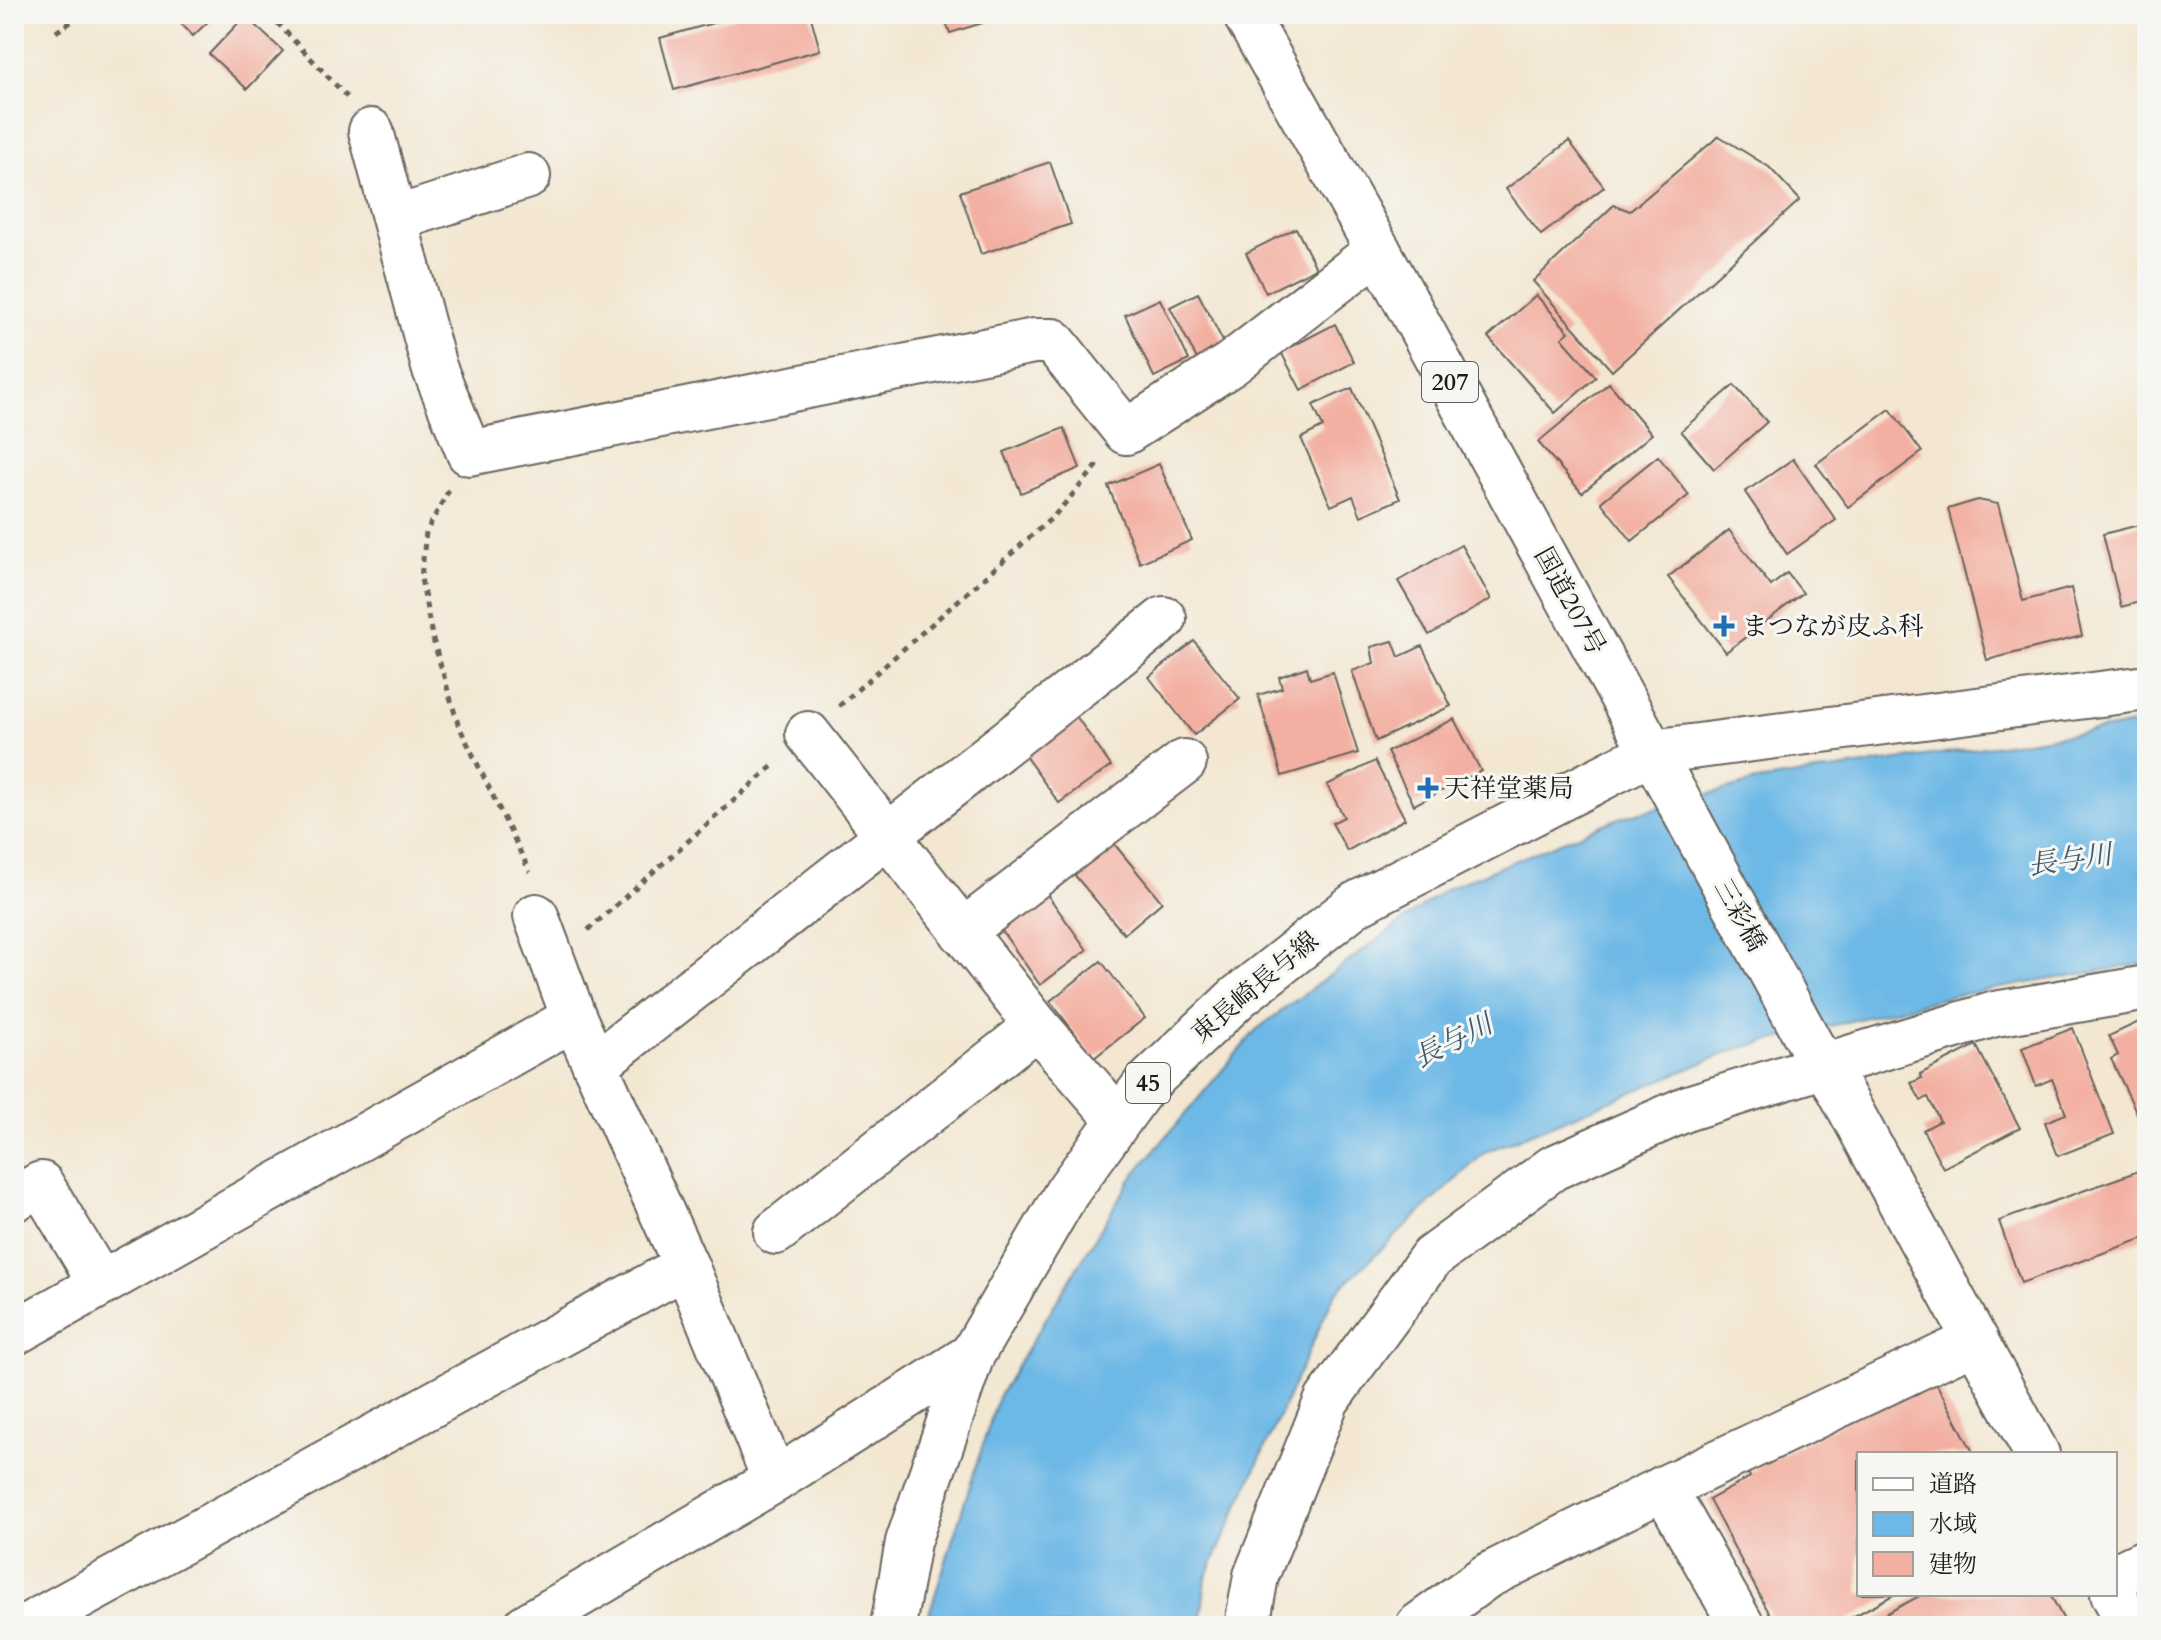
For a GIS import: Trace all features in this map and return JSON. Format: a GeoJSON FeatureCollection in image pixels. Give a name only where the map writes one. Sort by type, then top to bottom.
{"type":"FeatureCollection","features":[{"type":"Feature","properties":{"kind":"main road","name":"国道207号"},"geometry":{"type":"LineString","coordinates":[[1245,14],[1378,250],[1660,767]]}},
{"type":"Feature","properties":{"kind":"main road"},"geometry":{"type":"LineString","coordinates":[[371,131],[434,367],[469,453],[1034,341],[1053,341],[1126,432],[1231,364],[1378,250]]}},
{"type":"Feature","properties":{"kind":"main road"},"geometry":{"type":"LineString","coordinates":[[395,219],[528,176]]}},
{"type":"Feature","properties":{"kind":"main road"},"geometry":{"type":"LineString","coordinates":[[595,1065],[1164,619]]}},
{"type":"Feature","properties":{"kind":"main road"},"geometry":{"type":"LineString","coordinates":[[1660,767],[2147,688]]}},
{"type":"Feature","properties":{"kind":"main road"},"geometry":{"type":"LineString","coordinates":[[808,734],[1037,1026],[1118,1119]]}},
{"type":"Feature","properties":{"kind":"main road"},"geometry":{"type":"LineString","coordinates":[[962,932],[1184,762]]}},
{"type":"Feature","properties":{"kind":"main road","name":"三彩橋"},"geometry":{"type":"LineString","coordinates":[[1660,767],[2036,1452]]}},
{"type":"Feature","properties":{"kind":"main road","name":"東長崎長与線"},"geometry":{"type":"LineString","coordinates":[[893,1626],[908,1542],[972,1355],[1067,1192],[1144,1086],[1238,997],[1356,904],[1660,767]]}},
{"type":"Feature","properties":{"kind":"main road"},"geometry":{"type":"LineString","coordinates":[[536,916],[574,1018],[686,1266],[775,1480]]}},
{"type":"Feature","properties":{"kind":"main road"},"geometry":{"type":"LineString","coordinates":[[1247,1626],[1256,1576],[1327,1400],[1431,1258],[1553,1168],[1688,1108],[1819,1056],[1995,1014],[2147,988]]}},
{"type":"Feature","properties":{"kind":"main road"},"geometry":{"type":"LineString","coordinates":[[14,1333],[574,1018]]}},
{"type":"Feature","properties":{"kind":"main road"},"geometry":{"type":"LineString","coordinates":[[776,1232],[1037,1026]]}},
{"type":"Feature","properties":{"kind":"main road"},"geometry":{"type":"LineString","coordinates":[[14,1199],[41,1184],[101,1284]]}},
{"type":"Feature","properties":{"kind":"main road"},"geometry":{"type":"LineString","coordinates":[[27,1626],[686,1266]]}},
{"type":"Feature","properties":{"kind":"main road"},"geometry":{"type":"LineString","coordinates":[[1418,1626],[1487,1576],[1976,1340]]}},
{"type":"Feature","properties":{"kind":"main road"},"geometry":{"type":"LineString","coordinates":[[526,1626],[571,1613],[972,1355]]}},
{"type":"Feature","properties":{"kind":"main road"},"geometry":{"type":"LineString","coordinates":[[1664,1488],[1742,1626]]}},
{"type":"Feature","properties":{"kind":"main road"},"geometry":{"type":"LineString","coordinates":[[2117,1575],[2147,1561]]}},
{"type":"Feature","properties":{"kind":"main road"},"geometry":{"type":"LineString","coordinates":[[2114,1596],[2131,1626]]}},
{"type":"Feature","properties":{"kind":"path"},"geometry":{"type":"LineString","coordinates":[[56,32],[83,14]]}},
{"type":"Feature","properties":{"kind":"path"},"geometry":{"type":"LineString","coordinates":[[269,14],[360,111],[371,131]]}},
{"type":"Feature","properties":{"kind":"path"},"geometry":{"type":"LineString","coordinates":[[552,963],[1054,516],[1126,432]]}},
{"type":"Feature","properties":{"kind":"path"},"geometry":{"type":"LineString","coordinates":[[469,453],[426,532],[421,578],[432,636],[458,724],[537,888],[536,916]]}},
{"type":"Feature","properties":{"kind":"water","name":"長与川"},"geometry":{"type":"Polygon","coordinates":[[[2147,723],[2147,963],[1952,996],[1737,1049],[1485,1152],[1335,1293],[1206,1578],[1200,1626],[928,1626],[929,1614],[998,1397],[1133,1176],[1256,1030],[1446,889],[1619,818],[1757,781],[2147,723]]]}},
{"type":"Feature","properties":{"kind":"building"},"geometry":{"type":"Polygon","coordinates":[[[172,14],[216,14],[193,36],[172,14]]]}},
{"type":"Feature","properties":{"kind":"building"},"geometry":{"type":"Polygon","coordinates":[[[745,14],[810,14],[820,50],[674,90],[660,38],[745,14]]]}},
{"type":"Feature","properties":{"kind":"building"},"geometry":{"type":"Polygon","coordinates":[[[943,14],[1008,14],[1008,15],[950,33],[943,14]]]}},
{"type":"Feature","properties":{"kind":"building"},"geometry":{"type":"Polygon","coordinates":[[[245,16],[283,51],[247,89],[209,54],[245,16]]]}},
{"type":"Feature","properties":{"kind":"building"},"geometry":{"type":"Polygon","coordinates":[[[1719,136],[1769,167],[1800,200],[1612,371],[1533,281],[1614,205],[1630,211],[1719,136]]]}},
{"type":"Feature","properties":{"kind":"building"},"geometry":{"type":"Polygon","coordinates":[[[1569,141],[1604,187],[1541,235],[1506,189],[1569,141]]]}},
{"type":"Feature","properties":{"kind":"building"},"geometry":{"type":"Polygon","coordinates":[[[1050,162],[1071,224],[981,254],[960,192],[1050,162]]]}},
{"type":"Feature","properties":{"kind":"building"},"geometry":{"type":"Polygon","coordinates":[[[1296,228],[1316,268],[1266,293],[1246,253],[1296,228]]]}},
{"type":"Feature","properties":{"kind":"building"},"geometry":{"type":"Polygon","coordinates":[[[1198,293],[1226,347],[1198,361],[1170,307],[1198,293]]]}},
{"type":"Feature","properties":{"kind":"building"},"geometry":{"type":"Polygon","coordinates":[[[1536,295],[1569,332],[1562,338],[1596,377],[1555,413],[1488,337],[1536,295]]]}},
{"type":"Feature","properties":{"kind":"building"},"geometry":{"type":"Polygon","coordinates":[[[1160,299],[1189,360],[1154,377],[1125,315],[1160,299]]]}},
{"type":"Feature","properties":{"kind":"building"},"geometry":{"type":"Polygon","coordinates":[[[1335,324],[1354,362],[1301,390],[1281,352],[1335,324]]]}},
{"type":"Feature","properties":{"kind":"building"},"geometry":{"type":"Polygon","coordinates":[[[1609,383],[1652,434],[1582,493],[1538,442],[1609,383]]]}},
{"type":"Feature","properties":{"kind":"building"},"geometry":{"type":"Polygon","coordinates":[[[1734,385],[1767,422],[1714,469],[1681,431],[1734,385]]]}},
{"type":"Feature","properties":{"kind":"building"},"geometry":{"type":"Polygon","coordinates":[[[1352,388],[1400,499],[1361,516],[1353,496],[1331,506],[1301,438],[1323,427],[1313,405],[1352,388]]]}},
{"type":"Feature","properties":{"kind":"building"},"geometry":{"type":"Polygon","coordinates":[[[1890,409],[1922,452],[1848,507],[1816,464],[1890,409]]]}},
{"type":"Feature","properties":{"kind":"building"},"geometry":{"type":"Polygon","coordinates":[[[1064,428],[1080,468],[1021,493],[1004,452],[1064,428]]]}},
{"type":"Feature","properties":{"kind":"building"},"geometry":{"type":"Polygon","coordinates":[[[1658,456],[1689,495],[1632,541],[1601,502],[1658,456]]]}},
{"type":"Feature","properties":{"kind":"building"},"geometry":{"type":"Polygon","coordinates":[[[1793,459],[1836,520],[1787,554],[1745,492],[1793,459]]]}},
{"type":"Feature","properties":{"kind":"building"},"geometry":{"type":"Polygon","coordinates":[[[1159,464],[1192,540],[1140,563],[1108,486],[1159,464]]]}},
{"type":"Feature","properties":{"kind":"building"},"geometry":{"type":"Polygon","coordinates":[[[1978,500],[1998,504],[2023,601],[2071,588],[2082,636],[1987,660],[1948,509],[1978,500]]]}},
{"type":"Feature","properties":{"kind":"building"},"geometry":{"type":"Polygon","coordinates":[[[2147,523],[2147,600],[2121,607],[2103,534],[2147,523]]]}},
{"type":"Feature","properties":{"kind":"building"},"geometry":{"type":"Polygon","coordinates":[[[1729,530],[1771,586],[1787,573],[1803,593],[1726,652],[1668,577],[1729,530]]]}},
{"type":"Feature","properties":{"kind":"building"},"geometry":{"type":"Polygon","coordinates":[[[1461,545],[1491,599],[1429,635],[1398,581],[1461,545]]]}},
{"type":"Feature","properties":{"kind":"building"},"geometry":{"type":"Polygon","coordinates":[[[1194,641],[1240,699],[1194,735],[1149,677],[1194,641]]]}},
{"type":"Feature","properties":{"kind":"building"},"geometry":{"type":"Polygon","coordinates":[[[1393,641],[1399,657],[1422,646],[1451,706],[1376,741],[1352,671],[1374,663],[1371,647],[1393,641]]]}},
{"type":"Feature","properties":{"kind":"building"},"geometry":{"type":"Polygon","coordinates":[[[1307,667],[1310,679],[1333,672],[1358,753],[1282,776],[1258,695],[1282,688],[1279,677],[1307,667]]]}},
{"type":"Feature","properties":{"kind":"building"},"geometry":{"type":"Polygon","coordinates":[[[1076,716],[1111,766],[1059,803],[1023,753],[1076,716]]]}},
{"type":"Feature","properties":{"kind":"building"},"geometry":{"type":"Polygon","coordinates":[[[1454,719],[1481,771],[1414,805],[1387,752],[1454,719]]]}},
{"type":"Feature","properties":{"kind":"building"},"geometry":{"type":"Polygon","coordinates":[[[1375,761],[1405,819],[1347,851],[1332,823],[1344,817],[1327,785],[1375,761]]]}},
{"type":"Feature","properties":{"kind":"building"},"geometry":{"type":"Polygon","coordinates":[[[1111,840],[1162,902],[1124,934],[1072,872],[1111,840]]]}},
{"type":"Feature","properties":{"kind":"building"},"geometry":{"type":"Polygon","coordinates":[[[1044,890],[1087,950],[1040,985],[997,924],[1044,890]]]}},
{"type":"Feature","properties":{"kind":"building"},"geometry":{"type":"Polygon","coordinates":[[[1101,961],[1145,1018],[1094,1058],[1050,1001],[1101,961]]]}},
{"type":"Feature","properties":{"kind":"building"},"geometry":{"type":"Polygon","coordinates":[[[2147,1018],[2147,1124],[2143,1126],[2111,1059],[2118,1055],[2109,1036],[2147,1018]]]}},
{"type":"Feature","properties":{"kind":"building"},"geometry":{"type":"Polygon","coordinates":[[[2073,1028],[2114,1134],[2058,1156],[2045,1122],[2066,1114],[2052,1079],[2036,1086],[2022,1048],[2073,1028]]]}},
{"type":"Feature","properties":{"kind":"building"},"geometry":{"type":"Polygon","coordinates":[[[1976,1045],[2020,1128],[1943,1168],[1923,1130],[1940,1121],[1928,1097],[1921,1101],[1911,1083],[1922,1078],[1920,1074],[1976,1045]]]}},
{"type":"Feature","properties":{"kind":"building"},"geometry":{"type":"Polygon","coordinates":[[[2147,1168],[2147,1237],[2021,1283],[1999,1221],[2147,1168]]]}},
{"type":"Feature","properties":{"kind":"building"},"geometry":{"type":"Polygon","coordinates":[[[1936,1383],[1973,1452],[1857,1452],[1857,1596],[1891,1596],[1836,1626],[1776,1626],[1709,1500],[1750,1477],[1748,1473],[1910,1386],[1914,1395],[1936,1383]]]}},
{"type":"Feature","properties":{"kind":"building"},"geometry":{"type":"Polygon","coordinates":[[[1919,1596],[2051,1596],[2066,1624],[2062,1626],[1863,1626],[1919,1596]]]}},
{"type":"Feature","properties":{"kind":"place","name":"まつなが皮ふ科"},"geometry":{"type":"Point","coordinates":[1724,626]}},
{"type":"Feature","properties":{"kind":"place","name":"天祥堂薬局"},"geometry":{"type":"Point","coordinates":[1428,788]}}]}
